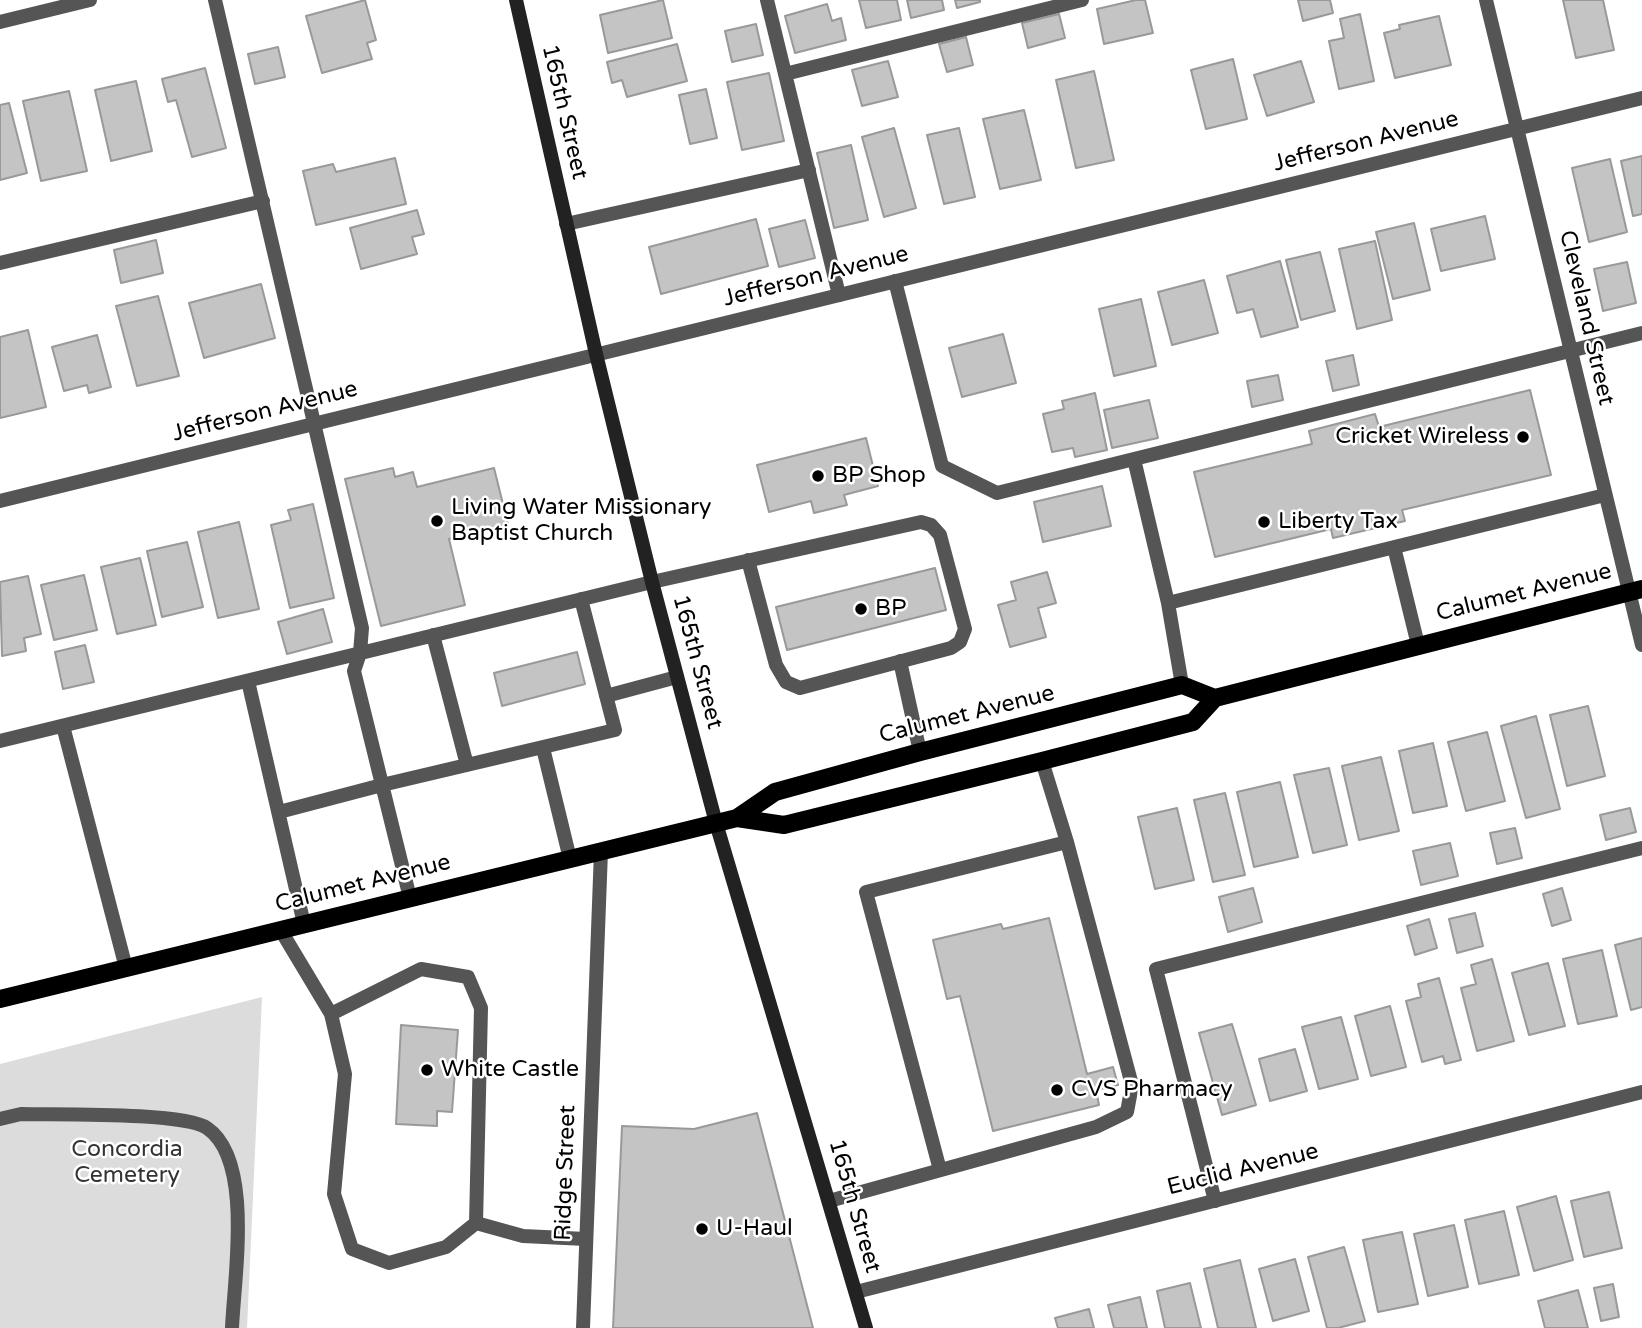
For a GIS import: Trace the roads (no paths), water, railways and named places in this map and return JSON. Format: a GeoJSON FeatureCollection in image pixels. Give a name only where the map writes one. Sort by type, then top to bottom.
{"type":"FeatureCollection","features":[{"type":"Feature","properties":{"kind":"main road","name":"165th Street"},"geometry":{"type":"LineString","coordinates":[[516,0],[596,354],[677,677],[716,823],[866,1328]]}},
{"type":"Feature","properties":{"kind":"main road","name":"Calumet Avenue"},"geometry":{"type":"LineString","coordinates":[[737,818],[784,825],[1042,761],[1193,722],[1215,698],[1635,591]]}},
{"type":"Feature","properties":{"kind":"main road","name":"Calumet Avenue"},"geometry":{"type":"LineString","coordinates":[[0,999],[737,818],[775,792],[920,751],[1182,685]]}},
{"type":"Feature","properties":{"kind":"main road"},"geometry":{"type":"LineString","coordinates":[[1182,685],[1215,698]]}},
{"type":"Feature","properties":{"kind":"street"},"geometry":{"type":"LineString","coordinates":[[0,22],[90,0]]}},
{"type":"Feature","properties":{"kind":"street"},"geometry":{"type":"LineString","coordinates":[[215,0],[362,628],[360,653],[354,671],[410,898]]}},
{"type":"Feature","properties":{"kind":"street"},"geometry":{"type":"LineString","coordinates":[[767,0],[839,295]]}},
{"type":"Feature","properties":{"kind":"street"},"geometry":{"type":"LineString","coordinates":[[785,74],[1082,0]]}},
{"type":"Feature","properties":{"kind":"street","name":"Cleveland Street"},"geometry":{"type":"LineString","coordinates":[[1486,0],[1605,495],[1635,591],[1642,645]]}},
{"type":"Feature","properties":{"kind":"street","name":"Jefferson Avenue"},"geometry":{"type":"LineString","coordinates":[[0,501],[1642,98]]}},
{"type":"Feature","properties":{"kind":"street"},"geometry":{"type":"LineString","coordinates":[[566,224],[809,170]]}},
{"type":"Feature","properties":{"kind":"street"},"geometry":{"type":"LineString","coordinates":[[0,263],[263,201]]}},
{"type":"Feature","properties":{"kind":"street"},"geometry":{"type":"LineString","coordinates":[[895,281],[943,466],[997,493],[1642,333]]}},
{"type":"Feature","properties":{"kind":"street"},"geometry":{"type":"LineString","coordinates":[[1135,459],[1168,603],[1182,685]]}},
{"type":"Feature","properties":{"kind":"street"},"geometry":{"type":"LineString","coordinates":[[1168,603],[1605,495]]}},
{"type":"Feature","properties":{"kind":"street"},"geometry":{"type":"LineString","coordinates":[[0,741],[652,582],[748,560],[921,522],[930,525],[940,535],[965,629],[960,642],[951,648],[800,688],[786,682],[775,665],[748,560]]}},
{"type":"Feature","properties":{"kind":"street"},"geometry":{"type":"LineString","coordinates":[[1394,547],[1418,645]]}},
{"type":"Feature","properties":{"kind":"street"},"geometry":{"type":"LineString","coordinates":[[279,812],[615,730],[581,599]]}},
{"type":"Feature","properties":{"kind":"street"},"geometry":{"type":"LineString","coordinates":[[433,635],[467,765]]}},
{"type":"Feature","properties":{"kind":"street"},"geometry":{"type":"LineString","coordinates":[[900,661],[920,751]]}},
{"type":"Feature","properties":{"kind":"street"},"geometry":{"type":"LineString","coordinates":[[606,696],[677,677]]}},
{"type":"Feature","properties":{"kind":"street"},"geometry":{"type":"LineString","coordinates":[[248,681],[304,924]]}},
{"type":"Feature","properties":{"kind":"street"},"geometry":{"type":"LineString","coordinates":[[63,726],[126,968]]}},
{"type":"Feature","properties":{"kind":"street"},"geometry":{"type":"LineString","coordinates":[[543,748],[570,859]]}},
{"type":"Feature","properties":{"kind":"street"},"geometry":{"type":"LineString","coordinates":[[829,1201],[1096,1127],[1127,1112],[1132,1085],[1068,842],[1042,761]]}},
{"type":"Feature","properties":{"kind":"street"},"geometry":{"type":"LineString","coordinates":[[940,1170],[866,892],[1068,842]]}},
{"type":"Feature","properties":{"kind":"street"},"geometry":{"type":"LineString","coordinates":[[1215,1201],[1156,969],[1642,848]]}},
{"type":"Feature","properties":{"kind":"street","name":"Ridge Street"},"geometry":{"type":"LineString","coordinates":[[583,1328],[601,851]]}},
{"type":"Feature","properties":{"kind":"street"},"geometry":{"type":"LineString","coordinates":[[280,929],[331,1014],[345,1074],[334,1194],[352,1249],[389,1264],[446,1247],[476,1223]]}},
{"type":"Feature","properties":{"kind":"street"},"geometry":{"type":"LineString","coordinates":[[331,1014],[421,969],[468,977],[481,1008],[476,1223]]}},
{"type":"Feature","properties":{"kind":"street","name":"Euclid Avenue"},"geometry":{"type":"LineString","coordinates":[[856,1292],[1642,1092]]}},
{"type":"Feature","properties":{"kind":"street"},"geometry":{"type":"LineString","coordinates":[[0,1119],[21,1114],[163,1118],[188,1120],[208,1128],[224,1148],[234,1173],[238,1199],[232,1328]]}},
{"type":"Feature","properties":{"kind":"street"},"geometry":{"type":"LineString","coordinates":[[476,1223],[523,1236],[586,1238]]}},
{"type":"Feature","properties":{"kind":"place","name":"Cricket Wireless"},"geometry":{"type":"Point","coordinates":[1523,437]}},
{"type":"Feature","properties":{"kind":"place","name":"BP Shop"},"geometry":{"type":"Point","coordinates":[818,476]}},
{"type":"Feature","properties":{"kind":"place","name":"Living Water Missionary Baptist Church"},"geometry":{"type":"Point","coordinates":[437,521]}},
{"type":"Feature","properties":{"kind":"place","name":"Liberty Tax"},"geometry":{"type":"Point","coordinates":[1264,522]}},
{"type":"Feature","properties":{"kind":"place","name":"BP"},"geometry":{"type":"Point","coordinates":[861,609]}},
{"type":"Feature","properties":{"kind":"place","name":"White Castle"},"geometry":{"type":"Point","coordinates":[427,1070]}},
{"type":"Feature","properties":{"kind":"place","name":"CVS Pharmacy"},"geometry":{"type":"Point","coordinates":[1057,1090]}},
{"type":"Feature","properties":{"kind":"place","name":"U-Haul"},"geometry":{"type":"Point","coordinates":[702,1229]}},
{"type":"Feature","properties":{"kind":"park label","name":"Concordia Cemetery"},"geometry":{"type":"Point","coordinates":[127,1163]}}]}
